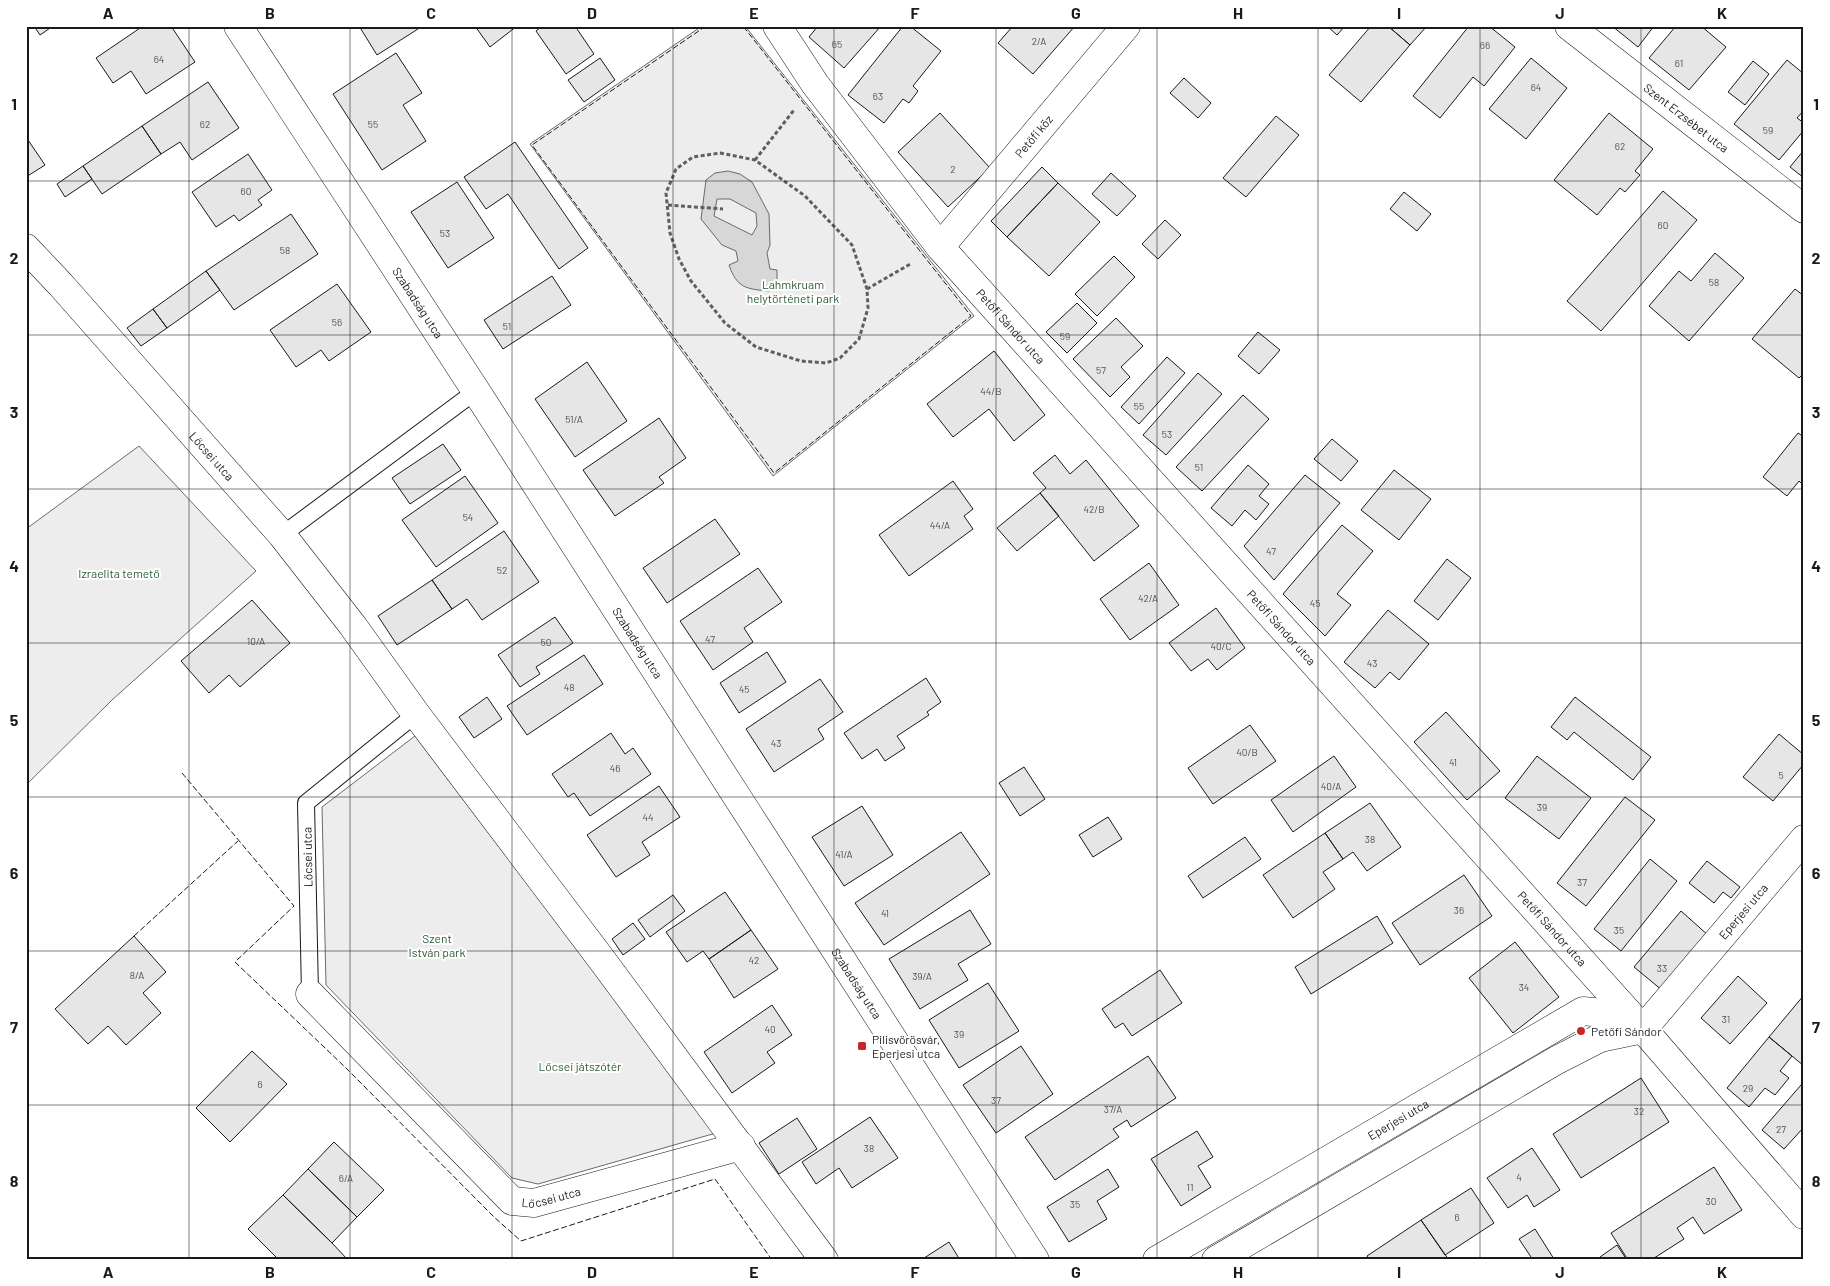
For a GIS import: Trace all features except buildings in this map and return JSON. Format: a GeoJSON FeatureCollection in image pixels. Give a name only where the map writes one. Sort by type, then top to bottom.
{"type":"FeatureCollection","features":[{"type":"Feature","properties":{"kind":"street","name":"Szabadság utca"},"geometry":{"type":"LineString","coordinates":[[238,26],[1035,1260]]}},
{"type":"Feature","properties":{"kind":"street","name":"Petőfi Sándor utca"},"geometry":{"type":"LineString","coordinates":[[777,26],[815,84],[940,246],[1644,1029],[1804,1215]]}},
{"type":"Feature","properties":{"kind":"street","name":"Petőfi köz"},"geometry":{"type":"LineString","coordinates":[[940,246],[1126,26]]}},
{"type":"Feature","properties":{"kind":"street","name":"Szent Erzsébet utca"},"geometry":{"type":"LineString","coordinates":[[1569,26],[1804,209]]}},
{"type":"Feature","properties":{"kind":"street","name":"Lőcsei utca"},"geometry":{"type":"LineString","coordinates":[[26,248],[282,535],[353,626],[416,714]]}},
{"type":"Feature","properties":{"kind":"street"},"geometry":{"type":"LineString","coordinates":[[416,714],[741,1146],[824,1260]]}},
{"type":"Feature","properties":{"kind":"street","name":"Eperjesi utca"},"geometry":{"type":"LineString","coordinates":[[1157,1260],[1583,1011],[1613,1014],[1644,1029],[1804,839]]}},
{"type":"Feature","properties":{"kind":"street","name":"Lőcsei utca"},"geometry":{"type":"LineString","coordinates":[[310,994],[512,1201],[534,1203],[741,1146]]}},
{"type":"Feature","properties":{"kind":"street"},"geometry":{"type":"LineString","coordinates":[[1216,1260],[1558,1060],[1600,1038],[1644,1029]]}},
{"type":"Feature","properties":{"kind":"lane"},"geometry":{"type":"LineString","coordinates":[[282,535],[476,392]]}},
{"type":"Feature","properties":{"kind":"lane","name":"Lőcsei utca"},"geometry":{"type":"LineString","coordinates":[[310,994],[306,803],[416,714]]}},
{"type":"Feature","properties":{"kind":"path"},"geometry":{"type":"LineString","coordinates":[[755,160],[815,84]]}},
{"type":"Feature","properties":{"kind":"path"},"geometry":{"type":"LineString","coordinates":[[720,153],[755,160],[805,196],[852,245],[867,289],[868,308],[859,339],[840,358],[826,363],[801,361],[756,347],[725,323],[691,281],[679,259],[670,233],[666,193],[676,169],[693,157],[720,153]]}},
{"type":"Feature","properties":{"kind":"path"},"geometry":{"type":"LineString","coordinates":[[668,205],[723,209]]}},
{"type":"Feature","properties":{"kind":"path"},"geometry":{"type":"LineString","coordinates":[[867,289],[940,246]]}},
{"type":"Feature","properties":{"kind":"shaded area","name":"Lahmkruam helytörténeti park"},"geometry":{"type":"Polygon","coordinates":[[[702,26],[745,26],[974,316],[773,476],[530,144],[702,26]]]}},
{"type":"Feature","properties":{"kind":"shaded area"},"geometry":{"type":"Polygon","coordinates":[[[728,171],[740,174],[752,182],[769,214],[770,245],[767,253],[770,269],[777,270],[777,280],[769,291],[748,288],[739,283],[729,265],[738,261],[736,251],[722,245],[701,219],[706,180],[715,173],[728,171]],[[717,199],[714,216],[752,235],[757,226],[756,213],[730,199],[717,199]]]}},
{"type":"Feature","properties":{"kind":"shaded area","name":"Izraelita temető"},"geometry":{"type":"Polygon","coordinates":[[[139,446],[256,571],[112,700],[26,785],[26,529],[139,446]]]}},
{"type":"Feature","properties":{"kind":"shaded area","name":"Szent István park"},"geometry":{"type":"Polygon","coordinates":[[[415,736],[716,1133],[538,1184],[512,1178],[326,985],[322,807],[415,736]]]}},
{"type":"Feature","properties":{"kind":"fence"},"geometry":{"type":"LineString","coordinates":[[706,26],[532,145],[774,473],[971,316],[743,26]]}},
{"type":"Feature","properties":{"kind":"fence"},"geometry":{"type":"LineString","coordinates":[[182,773],[294,906],[235,962],[346,1068],[494,1217],[521,1241],[715,1179],[772,1260]]}},
{"type":"Feature","properties":{"kind":"fence"},"geometry":{"type":"LineString","coordinates":[[134,936],[238,841]]}},
{"type":"Feature","properties":{"kind":"place","name":"Petőfi Sándor"},"geometry":{"type":"Point","coordinates":[1581,1031]}},
{"type":"Feature","properties":{"kind":"place","name":"Pilisvörösvár, Eperjesi utca"},"geometry":{"type":"Point","coordinates":[862,1046]}},
{"type":"Feature","properties":{"kind":"park label","name":"Lőcsei játszótér"},"geometry":{"type":"Point","coordinates":[580,1066]}}]}
